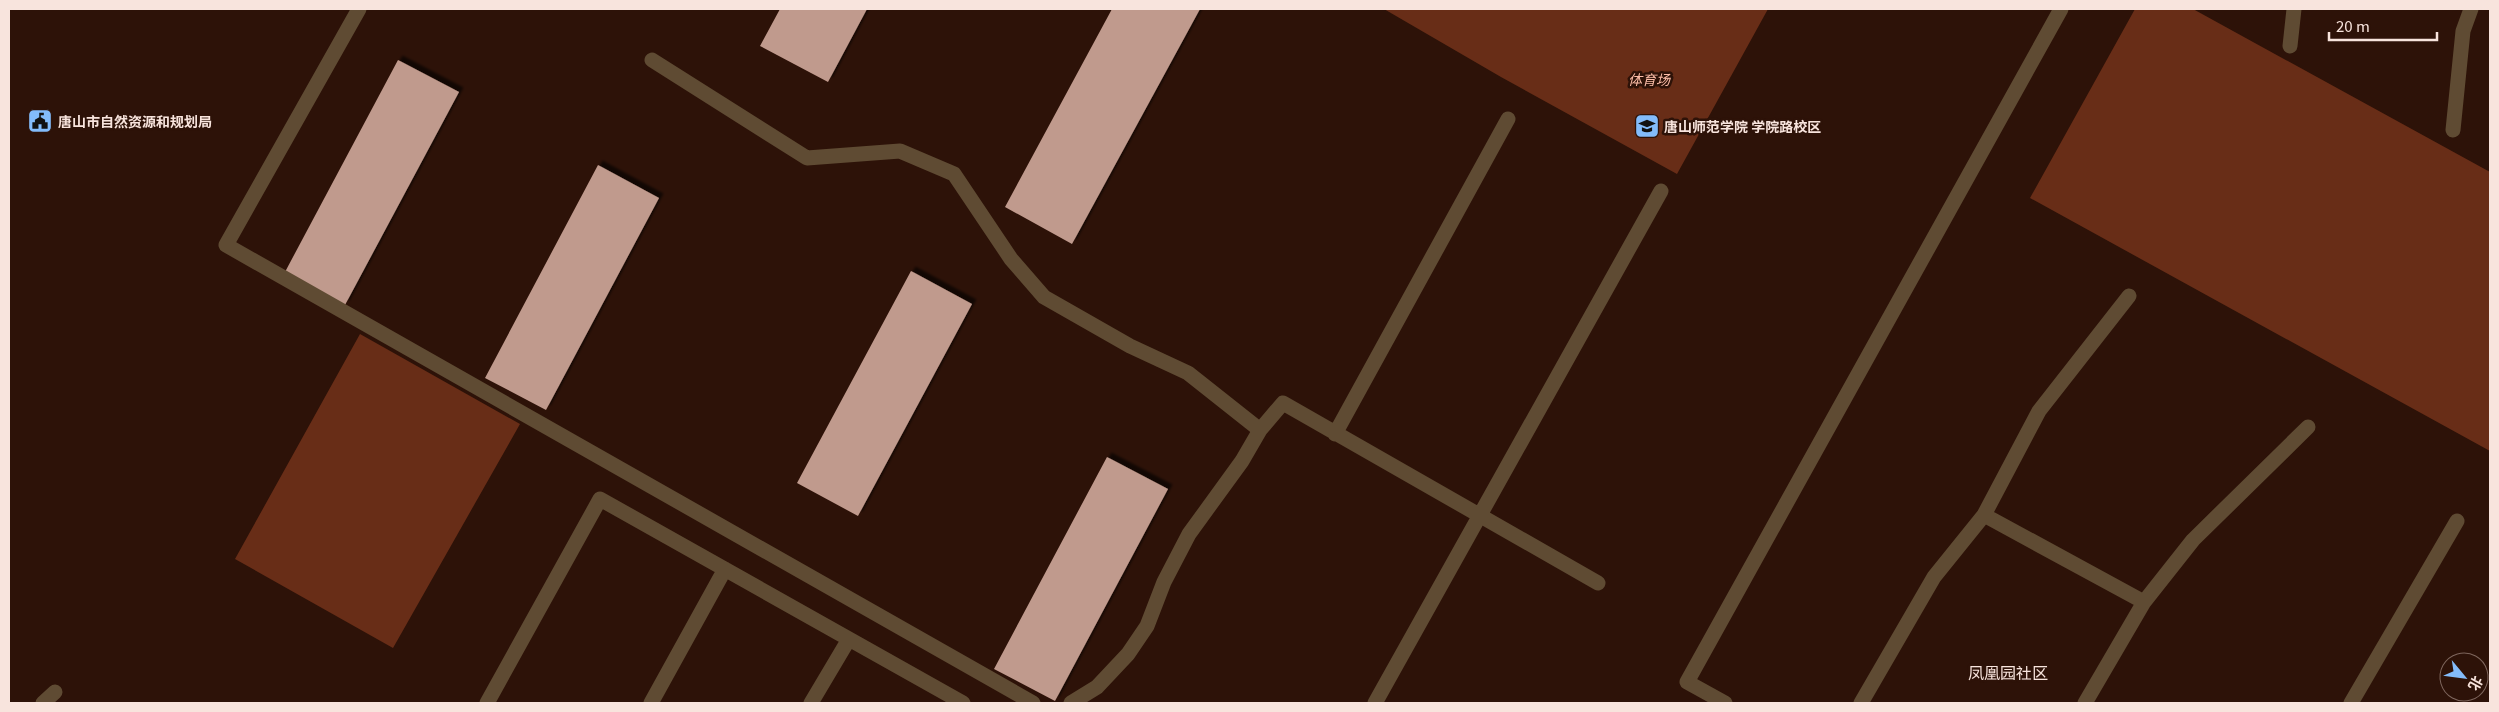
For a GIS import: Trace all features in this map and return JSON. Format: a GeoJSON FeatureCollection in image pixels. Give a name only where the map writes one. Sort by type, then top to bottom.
{"type":"FeatureCollection","features":[{"type":"Feature","properties":{"kind":"street"},"geometry":{"type":"LineString","coordinates":[[359,9],[226,245],[1033,703]]}},
{"type":"Feature","properties":{"kind":"street"},"geometry":{"type":"LineString","coordinates":[[1725,703],[1686,682],[2061,9]]}},
{"type":"Feature","properties":{"kind":"street"},"geometry":{"type":"LineString","coordinates":[[2290,46],[2294,9]]}},
{"type":"Feature","properties":{"kind":"street"},"geometry":{"type":"LineString","coordinates":[[2453,130],[2463,31],[2471,9]]}},
{"type":"Feature","properties":{"kind":"street"},"geometry":{"type":"LineString","coordinates":[[652,60],[807,158],[900,151],[954,174],[1011,259],[1044,297],[1130,346],[1188,373],[1260,430]]}},
{"type":"Feature","properties":{"kind":"street"},"geometry":{"type":"LineString","coordinates":[[1334,434],[1508,119]]}},
{"type":"Feature","properties":{"kind":"street"},"geometry":{"type":"LineString","coordinates":[[1375,703],[1661,191]]}},
{"type":"Feature","properties":{"kind":"street"},"geometry":{"type":"LineString","coordinates":[[1861,703],[1934,576],[1984,515],[2039,410],[2128,296]]}},
{"type":"Feature","properties":{"kind":"street"},"geometry":{"type":"LineString","coordinates":[[1071,703],[1097,687],[1128,654],[1147,626],[1164,582],[1189,534],[1242,462],[1260,430],[1283,403],[1334,434],[1598,583]]}},
{"type":"Feature","properties":{"kind":"street"},"geometry":{"type":"LineString","coordinates":[[2085,703],[2144,602],[2192,540],[2308,427]]}},
{"type":"Feature","properties":{"kind":"street"},"geometry":{"type":"LineString","coordinates":[[487,703],[600,499],[962,703]]}},
{"type":"Feature","properties":{"kind":"street"},"geometry":{"type":"LineString","coordinates":[[1984,515],[2144,602]]}},
{"type":"Feature","properties":{"kind":"street"},"geometry":{"type":"LineString","coordinates":[[2351,703],[2457,521]]}},
{"type":"Feature","properties":{"kind":"street"},"geometry":{"type":"LineString","coordinates":[[651,703],[725,569]]}},
{"type":"Feature","properties":{"kind":"street"},"geometry":{"type":"LineString","coordinates":[[811,703],[849,639]]}},
{"type":"Feature","properties":{"kind":"street"},"geometry":{"type":"LineString","coordinates":[[43,703],[55,692]]}},
{"type":"Feature","properties":{"kind":"green space","name":"体育场"},"geometry":{"type":"Polygon","coordinates":[[[1384,9],[1768,9],[1677,174],[1501,77],[1384,9]]]}},
{"type":"Feature","properties":{"kind":"green space"},"geometry":{"type":"Polygon","coordinates":[[[2135,9],[2193,9],[2490,172],[2490,451],[2030,198],[2135,9]]]}},
{"type":"Feature","properties":{"kind":"green space"},"geometry":{"type":"Polygon","coordinates":[[[360,334],[520,424],[393,648],[235,559],[360,334]]]}},
{"type":"Feature","properties":{"kind":"building"},"geometry":{"type":"Polygon","coordinates":[[[780,9],[867,9],[828,82],[760,46],[780,9]]]}},
{"type":"Feature","properties":{"kind":"building"},"geometry":{"type":"Polygon","coordinates":[[[1112,9],[1200,9],[1072,244],[1005,207],[1112,9]]]}},
{"type":"Feature","properties":{"kind":"building"},"geometry":{"type":"Polygon","coordinates":[[[398,60],[459,92],[345,305],[285,272],[398,60]]]}},
{"type":"Feature","properties":{"kind":"building"},"geometry":{"type":"Polygon","coordinates":[[[598,165],[659,198],[546,410],[485,378],[598,165]]]}},
{"type":"Feature","properties":{"kind":"building"},"geometry":{"type":"Polygon","coordinates":[[[911,271],[972,304],[858,516],[797,483],[911,271]]]}},
{"type":"Feature","properties":{"kind":"building"},"geometry":{"type":"Polygon","coordinates":[[[1107,457],[1168,489],[1055,701],[994,669],[1107,457]]]}},
{"type":"Feature","properties":{"kind":"place","name":"唐山市自然资源和规划局"},"geometry":{"type":"Point","coordinates":[40,121]}},
{"type":"Feature","properties":{"kind":"place","name":"唐山师范学院 学院路校区"},"geometry":{"type":"Point","coordinates":[1647,126]}},
{"type":"Feature","properties":{"kind":"district","name":"凤凰园社区"},"geometry":{"type":"Point","coordinates":[2008,672]}}]}
